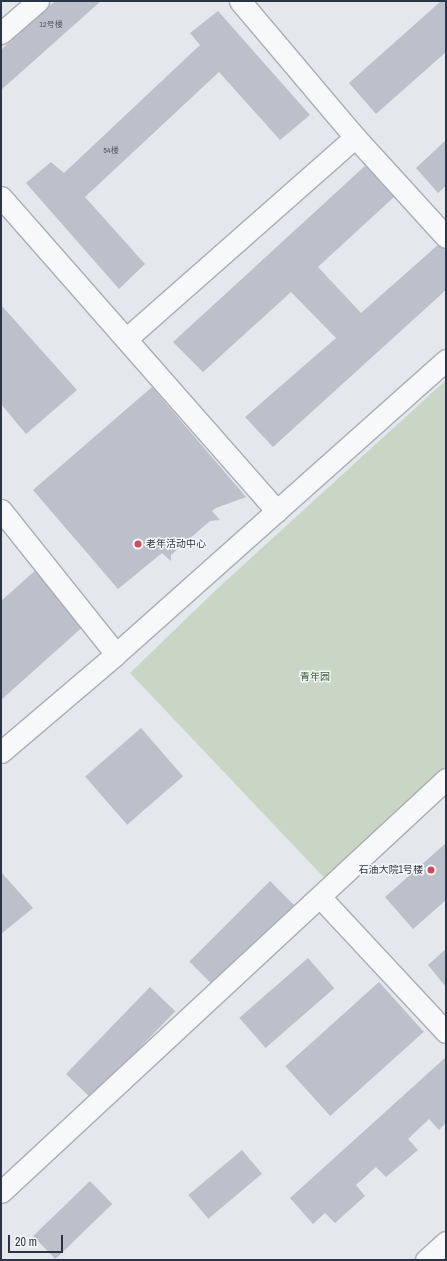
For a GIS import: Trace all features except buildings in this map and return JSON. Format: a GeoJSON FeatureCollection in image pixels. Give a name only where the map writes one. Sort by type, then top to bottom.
{"type":"FeatureCollection","features":[{"type":"Feature","properties":{"kind":"street"},"geometry":{"type":"LineString","coordinates":[[1,33],[38,1]]}},
{"type":"Feature","properties":{"kind":"street"},"geometry":{"type":"LineString","coordinates":[[240,1],[355,137],[446,237]]}},
{"type":"Feature","properties":{"kind":"street"},"geometry":{"type":"LineString","coordinates":[[126,339],[355,137]]}},
{"type":"Feature","properties":{"kind":"street"},"geometry":{"type":"LineString","coordinates":[[1,197],[277,511]]}},
{"type":"Feature","properties":{"kind":"street"},"geometry":{"type":"LineString","coordinates":[[1,752],[116,654],[446,360]]}},
{"type":"Feature","properties":{"kind":"street"},"geometry":{"type":"LineString","coordinates":[[1,510],[116,654]]}},
{"type":"Feature","properties":{"kind":"street"},"geometry":{"type":"LineString","coordinates":[[1,1192],[446,779]]}},
{"type":"Feature","properties":{"kind":"street"},"geometry":{"type":"LineString","coordinates":[[320,897],[446,1032]]}},
{"type":"Feature","properties":{"kind":"street"},"geometry":{"type":"LineString","coordinates":[[426,1260],[446,1242]]}},
{"type":"Feature","properties":{"kind":"green space","name":"青年园"},"geometry":{"type":"Polygon","coordinates":[[[446,380],[446,779],[332,886],[130,673],[217,589],[446,380]]]}},
{"type":"Feature","properties":{"kind":"place","name":"老年活动中心"},"geometry":{"type":"Point","coordinates":[138,544]}},
{"type":"Feature","properties":{"kind":"place","name":"石油大院1号楼"},"geometry":{"type":"Point","coordinates":[431,870]}}]}
